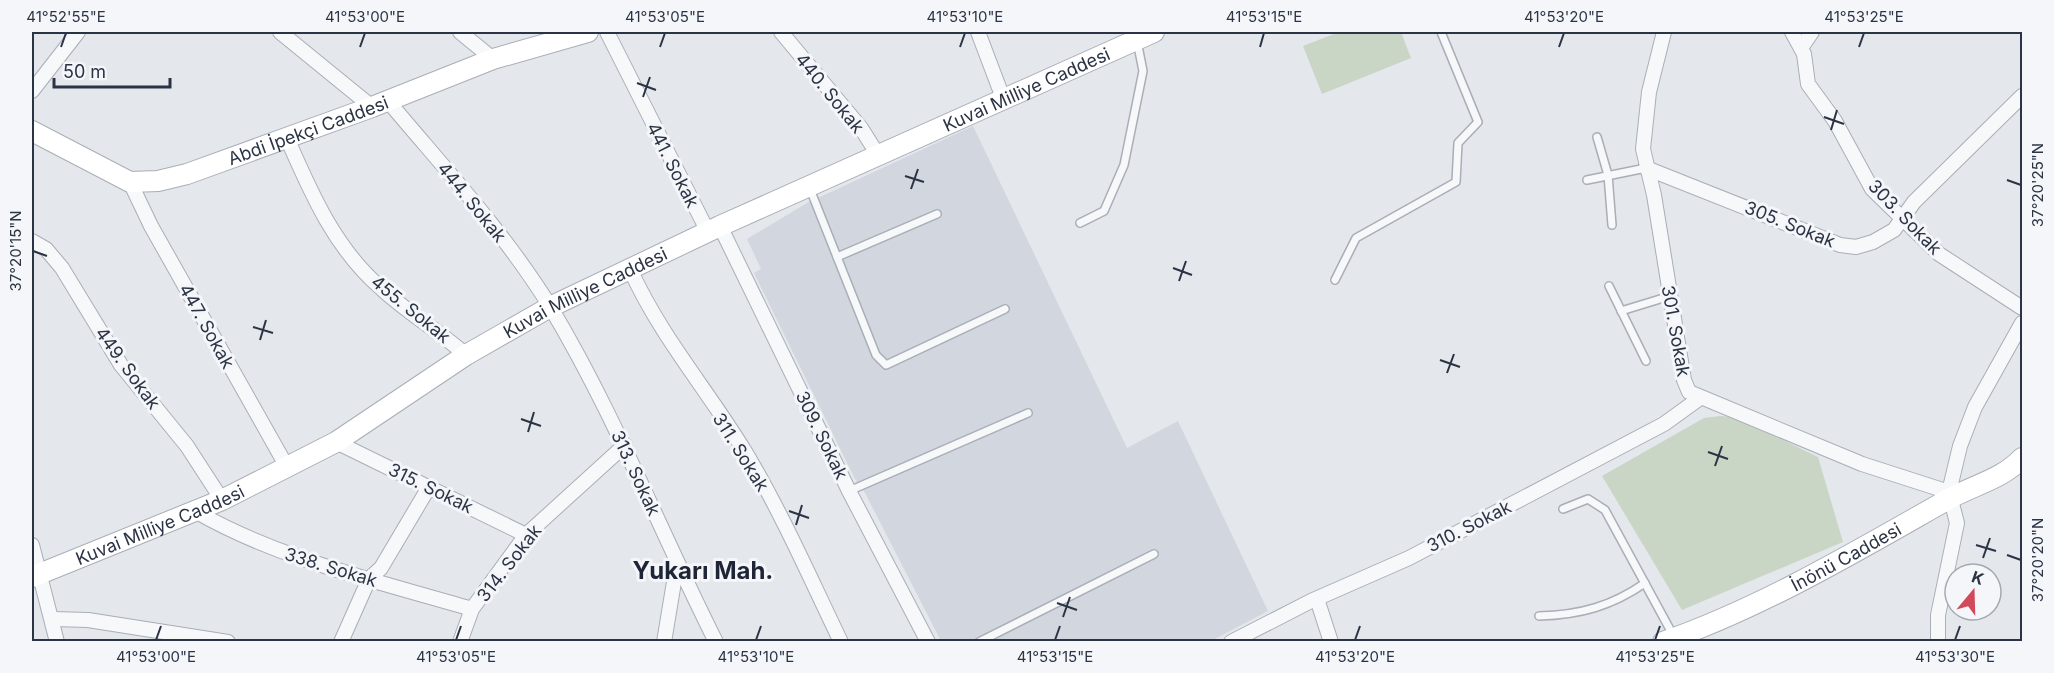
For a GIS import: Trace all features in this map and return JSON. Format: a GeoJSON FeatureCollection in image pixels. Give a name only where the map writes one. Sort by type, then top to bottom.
{"type":"FeatureCollection","features":[{"type":"Feature","properties":{"kind":"street"},"geometry":{"type":"LineString","coordinates":[[32,91],[78,32]]}},
{"type":"Feature","properties":{"kind":"street","name":"444. Sokak"},"geometry":{"type":"LineString","coordinates":[[280,32],[380,104],[487,219],[550,307]]}},
{"type":"Feature","properties":{"kind":"street"},"geometry":{"type":"LineString","coordinates":[[460,32],[493,59]]}},
{"type":"Feature","properties":{"kind":"street","name":"Abdi İpekçi Caddesi"},"geometry":{"type":"LineString","coordinates":[[130,182],[158,181],[187,174],[380,104],[493,59],[588,32]]}},
{"type":"Feature","properties":{"kind":"street","name":"441. Sokak"},"geometry":{"type":"LineString","coordinates":[[607,32],[714,229]]}},
{"type":"Feature","properties":{"kind":"street","name":"440. Sokak"},"geometry":{"type":"LineString","coordinates":[[781,32],[861,128],[878,155]]}},
{"type":"Feature","properties":{"kind":"street"},"geometry":{"type":"LineString","coordinates":[[978,32],[1003,98]]}},
{"type":"Feature","properties":{"kind":"street","name":"301. Sokak"},"geometry":{"type":"LineString","coordinates":[[1664,32],[1649,92],[1643,149],[1654,195],[1684,380],[1689,392],[1862,464],[1950,495]]}},
{"type":"Feature","properties":{"kind":"street","name":"303. Sokak"},"geometry":{"type":"LineString","coordinates":[[1792,32],[1802,48],[1808,84],[1835,121],[1872,189],[1939,254],[2022,308]]}},
{"type":"Feature","properties":{"kind":"street"},"geometry":{"type":"LineString","coordinates":[[1802,48],[1812,32]]}},
{"type":"Feature","properties":{"kind":"street","name":"Kuvai Milliye Caddesi"},"geometry":{"type":"LineString","coordinates":[[36,575],[195,512],[287,468],[336,442],[466,355],[550,307],[714,229],[1148,34]]}},
{"type":"Feature","properties":{"kind":"street","name":"305. Sokak"},"geometry":{"type":"LineString","coordinates":[[1646,168],[1840,244],[1857,247],[1874,242],[1894,230],[1914,202],[2022,96]]}},
{"type":"Feature","properties":{"kind":"street"},"geometry":{"type":"LineString","coordinates":[[32,131],[130,182]]}},
{"type":"Feature","properties":{"kind":"street","name":"455. Sokak"},"geometry":{"type":"LineString","coordinates":[[287,138],[313,200],[346,250],[381,289],[466,355]]}},
{"type":"Feature","properties":{"kind":"street","name":"447. Sokak"},"geometry":{"type":"LineString","coordinates":[[130,182],[151,226],[287,468]]}},
{"type":"Feature","properties":{"kind":"street","name":"309. Sokak"},"geometry":{"type":"LineString","coordinates":[[714,229],[928,642]]}},
{"type":"Feature","properties":{"kind":"street","name":"449. Sokak"},"geometry":{"type":"LineString","coordinates":[[32,241],[46,249],[62,268],[121,365],[187,446],[222,500]]}},
{"type":"Feature","properties":{"kind":"street","name":"311. Sokak"},"geometry":{"type":"LineString","coordinates":[[630,269],[642,295],[680,360],[744,450],[841,642]]}},
{"type":"Feature","properties":{"kind":"street","name":"313. Sokak"},"geometry":{"type":"LineString","coordinates":[[550,307],[624,445],[677,564],[716,642]]}},
{"type":"Feature","properties":{"kind":"street"},"geometry":{"type":"LineString","coordinates":[[1941,639],[1938,615],[1957,524],[1950,495],[1960,446],[1975,408],[2022,323]]}},
{"type":"Feature","properties":{"kind":"street","name":"310. Sokak"},"geometry":{"type":"LineString","coordinates":[[1231,642],[1317,599],[1409,558],[1664,424],[1700,398]]}},
{"type":"Feature","properties":{"kind":"street","name":"315. Sokak"},"geometry":{"type":"LineString","coordinates":[[336,442],[526,535]]}},
{"type":"Feature","properties":{"kind":"street","name":"314. Sokak"},"geometry":{"type":"LineString","coordinates":[[460,642],[472,609],[526,535],[624,445]]}},
{"type":"Feature","properties":{"kind":"street","name":"İnönü Caddesi"},"geometry":{"type":"LineString","coordinates":[[1669,640],[1719,622],[1846,557],[1950,495],[2000,477],[2020,466]]}},
{"type":"Feature","properties":{"kind":"street"},"geometry":{"type":"LineString","coordinates":[[341,642],[369,579],[381,568],[429,488]]}},
{"type":"Feature","properties":{"kind":"street","name":"338. Sokak"},"geometry":{"type":"LineString","coordinates":[[195,512],[235,534],[369,579],[472,609]]}},
{"type":"Feature","properties":{"kind":"street"},"geometry":{"type":"LineString","coordinates":[[32,546],[36,575],[53,619],[57,642]]}},
{"type":"Feature","properties":{"kind":"street"},"geometry":{"type":"LineString","coordinates":[[664,642],[677,564]]}},
{"type":"Feature","properties":{"kind":"street"},"geometry":{"type":"LineString","coordinates":[[1317,599],[1331,642]]}},
{"type":"Feature","properties":{"kind":"street"},"geometry":{"type":"LineString","coordinates":[[53,619],[88,620],[228,642]]}},
{"type":"Feature","properties":{"kind":"lane"},"geometry":{"type":"LineString","coordinates":[[1335,280],[1356,238],[1456,182],[1458,143],[1478,122],[1441,32]]}},
{"type":"Feature","properties":{"kind":"lane"},"geometry":{"type":"LineString","coordinates":[[1080,223],[1104,211],[1124,165],[1148,34]]}},
{"type":"Feature","properties":{"kind":"lane"},"geometry":{"type":"LineString","coordinates":[[1597,137],[1608,175],[1612,225]]}},
{"type":"Feature","properties":{"kind":"lane"},"geometry":{"type":"LineString","coordinates":[[1587,180],[1646,168]]}},
{"type":"Feature","properties":{"kind":"lane"},"geometry":{"type":"LineString","coordinates":[[809,186],[876,355],[886,365],[1005,309]]}},
{"type":"Feature","properties":{"kind":"lane"},"geometry":{"type":"LineString","coordinates":[[837,257],[938,214]]}},
{"type":"Feature","properties":{"kind":"lane"},"geometry":{"type":"LineString","coordinates":[[1609,286],[1646,361]]}},
{"type":"Feature","properties":{"kind":"lane"},"geometry":{"type":"LineString","coordinates":[[1621,311],[1670,296]]}},
{"type":"Feature","properties":{"kind":"lane"},"geometry":{"type":"LineString","coordinates":[[849,491],[1028,413]]}},
{"type":"Feature","properties":{"kind":"lane"},"geometry":{"type":"LineString","coordinates":[[1563,509],[1588,499],[1605,510],[1645,583],[1669,640]]}},
{"type":"Feature","properties":{"kind":"lane"},"geometry":{"type":"LineString","coordinates":[[979,642],[1154,554]]}},
{"type":"Feature","properties":{"kind":"lane"},"geometry":{"type":"LineString","coordinates":[[1539,616],[1572,615],[1608,605],[1645,583]]}},
{"type":"Feature","properties":{"kind":"shaded area"},"geometry":{"type":"Polygon","coordinates":[[[973,126],[1127,448],[1178,421],[1268,611],[1211,641],[941,641],[865,493],[855,479],[754,273],[761,269],[747,239],[807,203],[973,126]]]}},
{"type":"Feature","properties":{"kind":"green space"},"geometry":{"type":"Polygon","coordinates":[[[1339,32],[1401,32],[1411,58],[1322,94],[1303,46],[1339,32]]]}},
{"type":"Feature","properties":{"kind":"green space"},"geometry":{"type":"Polygon","coordinates":[[[1736,417],[1818,457],[1843,542],[1682,610],[1602,476],[1704,418],[1736,417]]]}},
{"type":"Feature","properties":{"kind":"district","name":"Yukarı Mah."},"geometry":{"type":"Point","coordinates":[703,570]}}]}
